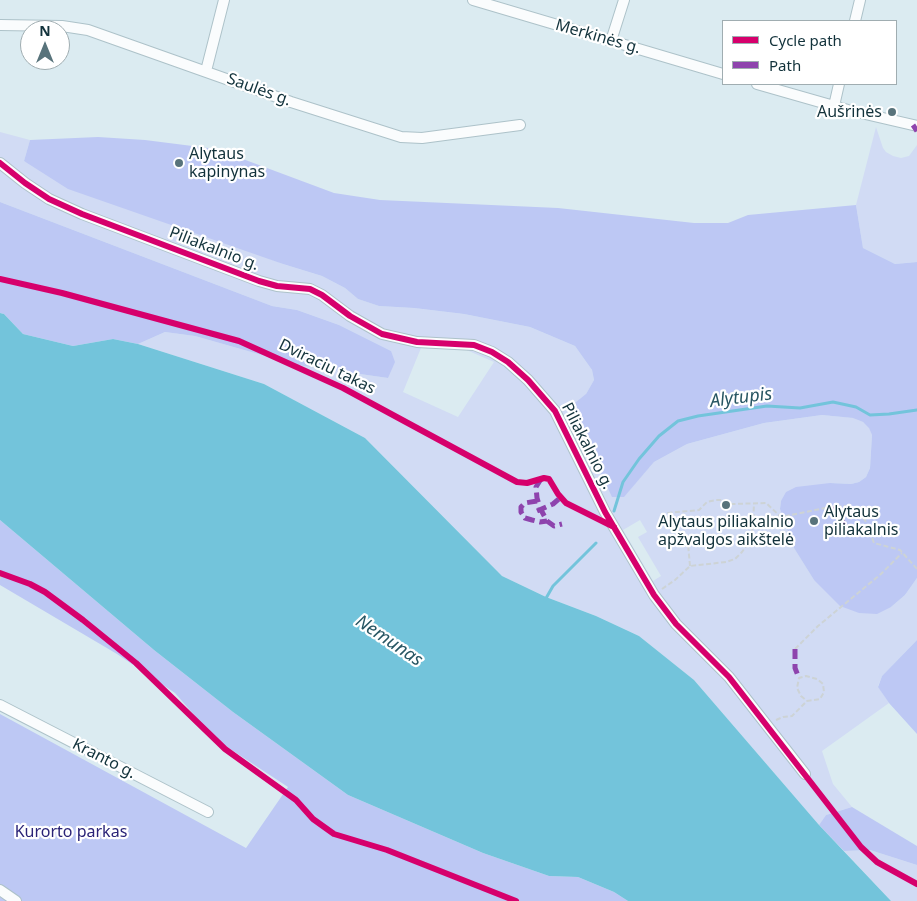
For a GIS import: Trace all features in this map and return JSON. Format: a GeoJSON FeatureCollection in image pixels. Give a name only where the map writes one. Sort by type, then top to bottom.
{"type":"FeatureCollection","features":[{"type":"Feature","properties":{"kind":"street"},"geometry":{"type":"LineString","coordinates":[[206,71],[224,0]]}},
{"type":"Feature","properties":{"kind":"street","name":"Merkinės g."},"geometry":{"type":"LineString","coordinates":[[473,0],[722,74]]}},
{"type":"Feature","properties":{"kind":"street"},"geometry":{"type":"LineString","coordinates":[[611,41],[624,0]]}},
{"type":"Feature","properties":{"kind":"street"},"geometry":{"type":"LineString","coordinates":[[855,20],[860,0]]}},
{"type":"Feature","properties":{"kind":"street","name":"Saulės g."},"geometry":{"type":"LineString","coordinates":[[0,25],[75,27],[292,102],[401,137],[422,138],[520,125]]}},
{"type":"Feature","properties":{"kind":"street"},"geometry":{"type":"LineString","coordinates":[[760,85],[834,106],[917,126]]}},
{"type":"Feature","properties":{"kind":"street"},"geometry":{"type":"LineString","coordinates":[[834,106],[839,85]]}},
{"type":"Feature","properties":{"kind":"street","name":"Piliakalnio g."},"geometry":{"type":"LineString","coordinates":[[0,163],[49,199],[82,214],[259,281],[277,286],[310,289],[322,295],[350,316],[382,334],[417,342],[474,345],[492,352],[508,362],[528,380],[555,411],[605,512],[654,595],[676,624],[729,677],[805,774]]}},
{"type":"Feature","properties":{"kind":"street","name":"Kranto g."},"geometry":{"type":"LineString","coordinates":[[0,705],[208,812]]}},
{"type":"Feature","properties":{"kind":"street"},"geometry":{"type":"LineString","coordinates":[[0,890],[16,901]]}},
{"type":"Feature","properties":{"kind":"path"},"geometry":{"type":"LineString","coordinates":[[690,566],[688,544],[668,521],[668,513],[699,510],[707,502],[722,500],[732,504],[766,502],[781,517],[845,506],[865,520],[874,544],[900,550],[917,569]]}},
{"type":"Feature","properties":{"kind":"path"},"geometry":{"type":"LineString","coordinates":[[654,595],[690,566],[726,562],[742,552],[748,543],[753,527],[754,503]]}},
{"type":"Feature","properties":{"kind":"path"},"geometry":{"type":"LineString","coordinates":[[795,649],[818,626],[881,574],[902,553]]}},
{"type":"Feature","properties":{"kind":"path"},"geometry":{"type":"LineString","coordinates":[[0,579],[1,574]]}},
{"type":"Feature","properties":{"kind":"path"},"geometry":{"type":"LineString","coordinates":[[767,724],[783,717],[792,716],[808,701],[820,699],[824,692],[822,684],[817,679],[806,676],[799,678],[797,688],[801,696],[808,701]]}},
{"type":"Feature","properties":{"kind":"shaded area"},"geometry":{"type":"Polygon","coordinates":[[[876,127],[883,148],[893,156],[901,158],[909,156],[917,145],[917,262],[895,264],[863,248],[856,205],[876,127]]]}},
{"type":"Feature","properties":{"kind":"shaded area"},"geometry":{"type":"Polygon","coordinates":[[[0,132],[30,140],[24,161],[283,264],[322,276],[345,288],[358,299],[379,306],[464,314],[530,327],[575,346],[592,370],[594,380],[586,394],[624,496],[654,462],[687,444],[764,423],[822,415],[854,418],[863,422],[869,427],[872,435],[870,468],[866,477],[859,482],[851,484],[830,483],[781,501],[780,509],[794,548],[814,580],[891,607],[905,595],[917,578],[917,640],[882,676],[878,686],[889,703],[822,751],[833,784],[852,807],[826,815],[819,825],[694,680],[639,636],[596,616],[546,597],[502,576],[365,438],[264,384],[138,344],[165,332],[195,336],[297,365],[388,378],[391,351],[339,325],[297,310],[272,306],[0,202],[0,132]],[[421,348],[403,392],[458,417],[494,362],[462,348],[421,348]],[[640,520],[623,530],[653,581],[661,576],[638,537],[647,532],[640,520]]]}},
{"type":"Feature","properties":{"kind":"shaded area"},"geometry":{"type":"Polygon","coordinates":[[[870,850],[917,865],[917,901],[891,901],[844,851],[870,850]]]}},
{"type":"Feature","properties":{"kind":"green space"},"geometry":{"type":"Polygon","coordinates":[[[98,137],[145,140],[216,149],[334,193],[380,200],[558,208],[694,223],[728,223],[748,215],[856,205],[863,248],[895,264],[917,262],[917,578],[905,595],[891,607],[877,614],[859,613],[840,606],[814,580],[794,548],[780,509],[781,501],[786,492],[796,487],[830,483],[851,484],[859,482],[866,477],[870,468],[872,435],[869,428],[863,422],[853,418],[822,415],[764,423],[687,444],[654,462],[624,497],[612,497],[570,407],[586,394],[594,380],[592,370],[575,346],[530,327],[464,314],[379,306],[358,299],[345,288],[322,276],[68,189],[24,161],[30,140],[98,137]]]}},
{"type":"Feature","properties":{"kind":"green space"},"geometry":{"type":"Polygon","coordinates":[[[0,202],[272,306],[297,310],[339,325],[391,351],[395,362],[388,378],[297,365],[195,336],[165,332],[138,344],[113,339],[73,346],[23,334],[4,314],[0,313],[0,202]]]}},
{"type":"Feature","properties":{"kind":"green space","name":"Kurorto parkas"},"geometry":{"type":"Polygon","coordinates":[[[0,520],[154,650],[233,712],[348,795],[483,853],[549,876],[578,877],[614,892],[628,901],[0,901],[0,714],[246,848],[288,787],[215,739],[175,693],[117,654],[0,585],[0,520]]]}},
{"type":"Feature","properties":{"kind":"green space"},"geometry":{"type":"Polygon","coordinates":[[[917,640],[917,734],[889,703],[878,687],[882,676],[917,640]]]}},
{"type":"Feature","properties":{"kind":"green space"},"geometry":{"type":"Polygon","coordinates":[[[852,807],[917,846],[917,865],[870,850],[844,851],[819,825],[826,815],[852,807]]]}},
{"type":"Feature","properties":{"kind":"water","name":"Nemunas"},"geometry":{"type":"Polygon","coordinates":[[[0,313],[4,314],[23,334],[73,346],[113,339],[138,344],[264,384],[365,438],[502,576],[546,597],[596,616],[639,636],[694,680],[819,825],[891,901],[628,901],[614,892],[578,877],[549,876],[483,853],[348,795],[233,712],[154,650],[0,520],[0,313]]]}},
{"type":"Feature","properties":{"kind":"waterway","name":"Alytupis"},"geometry":{"type":"LineString","coordinates":[[614,511],[623,482],[639,459],[659,436],[678,421],[698,416],[767,406],[800,408],[833,402],[856,407],[870,415],[917,410]]}},
{"type":"Feature","properties":{"kind":"waterway","name":"Alytupis"},"geometry":{"type":"LineString","coordinates":[[545,600],[553,586],[596,543]]}},
{"type":"Feature","properties":{"kind":"marked path"},"geometry":{"type":"LineString","coordinates":[[913,125],[917,131]]}},
{"type":"Feature","properties":{"kind":"marked path"},"geometry":{"type":"LineString","coordinates":[[541,479],[536,487],[540,508],[547,521],[554,526],[562,524]]}},
{"type":"Feature","properties":{"kind":"marked path"},"geometry":{"type":"LineString","coordinates":[[537,511],[553,504],[561,497]]}},
{"type":"Feature","properties":{"kind":"marked path"},"geometry":{"type":"LineString","coordinates":[[537,501],[525,503],[521,507],[521,512],[525,518],[540,522],[547,521]]}},
{"type":"Feature","properties":{"kind":"marked path"},"geometry":{"type":"LineString","coordinates":[[833,507],[848,530]]}},
{"type":"Feature","properties":{"kind":"marked path"},"geometry":{"type":"LineString","coordinates":[[795,649],[795,668],[799,678]]}},
{"type":"Feature","properties":{"kind":"cycle path"},"geometry":{"type":"LineString","coordinates":[[0,163],[49,199],[82,214],[259,281],[277,286],[310,289],[322,295],[350,316],[382,334],[417,342],[474,345],[492,352],[508,362],[528,380],[555,411],[605,512],[654,595],[676,624],[729,677],[861,847],[877,862],[917,884]]}},
{"type":"Feature","properties":{"kind":"cycle path","name":"Dviraciu takas"},"geometry":{"type":"LineString","coordinates":[[0,279],[62,293],[239,341],[343,388],[517,482],[527,483],[544,478],[549,479],[566,503],[614,527]]}},
{"type":"Feature","properties":{"kind":"cycle path"},"geometry":{"type":"LineString","coordinates":[[0,573],[30,584],[45,592],[83,620],[136,663],[225,749],[296,800],[313,819],[334,834],[387,850],[516,901]]}},
{"type":"Feature","properties":{"kind":"place","name":"Aušrinės"},"geometry":{"type":"Point","coordinates":[892,112]}},
{"type":"Feature","properties":{"kind":"place","name":"Alytaus kapinynas"},"geometry":{"type":"Point","coordinates":[179,163]}},
{"type":"Feature","properties":{"kind":"place","name":"Alytaus piliakalnio apžvalgos aikštelė"},"geometry":{"type":"Point","coordinates":[726,505]}},
{"type":"Feature","properties":{"kind":"place","name":"Alytaus piliakalnis"},"geometry":{"type":"Point","coordinates":[814,521]}}]}
